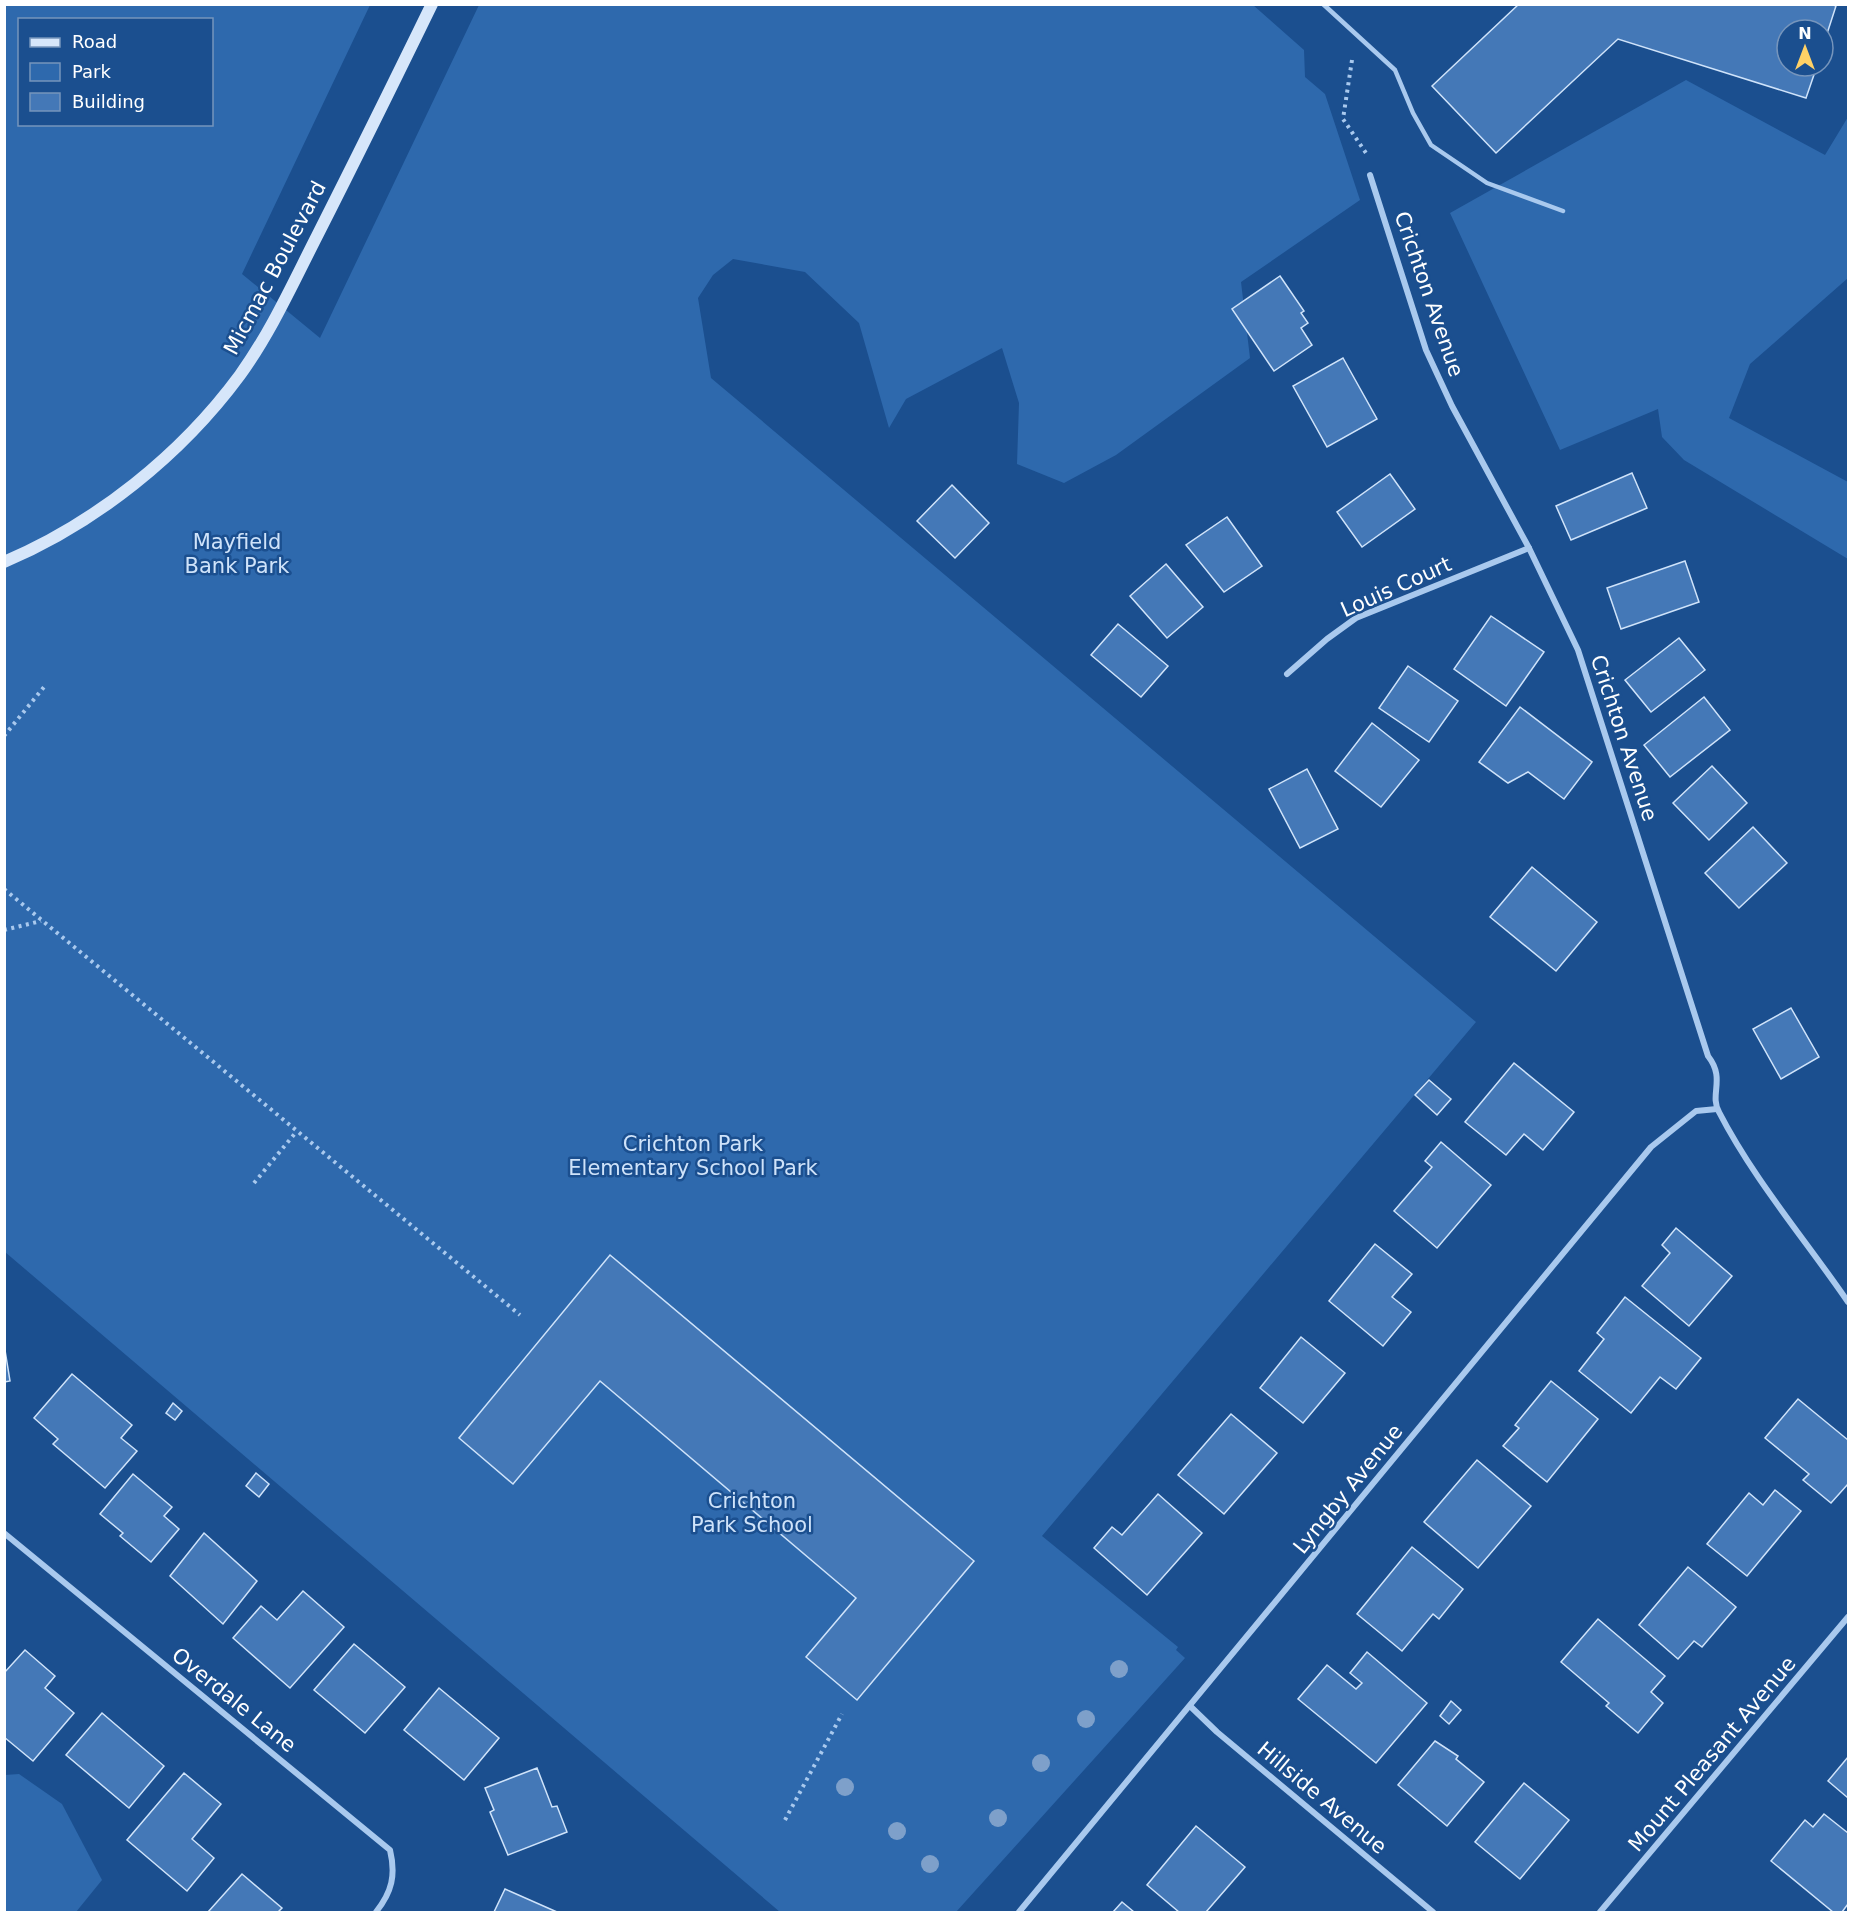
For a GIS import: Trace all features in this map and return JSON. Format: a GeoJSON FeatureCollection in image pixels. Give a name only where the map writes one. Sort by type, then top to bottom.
{"type":"FeatureCollection","features":[{"type":"Feature","properties":{"kind":"street","name":"Micmac Boulevard"},"geometry":{"type":"LineString","coordinates":[[4,562],[61,535],[106,506],[196,426],[240,374],[290,288],[432,4]]}},
{"type":"Feature","properties":{"kind":"street","name":"Crichton Avenue"},"geometry":{"type":"LineString","coordinates":[[1371,175],[1426,350],[1452,406],[1529,548],[1578,650],[1708,1056],[1717,1068],[1717,1109]]}},
{"type":"Feature","properties":{"kind":"street","name":"Louis Court"},"geometry":{"type":"LineString","coordinates":[[1287,674],[1327,639],[1356,618],[1529,548]]}},
{"type":"Feature","properties":{"kind":"street"},"geometry":{"type":"LineString","coordinates":[[1717,1109],[1768,1193],[1848,1302]]}},
{"type":"Feature","properties":{"kind":"street","name":"Lyngby Avenue"},"geometry":{"type":"LineString","coordinates":[[1019,1912],[1651,1147],[1696,1111],[1717,1109]]}},
{"type":"Feature","properties":{"kind":"street","name":"Overdale Lane"},"geometry":{"type":"LineString","coordinates":[[4,1533],[390,1850],[395,1870],[391,1890],[376,1912]]}},
{"type":"Feature","properties":{"kind":"street","name":"Mount Pleasant Avenue"},"geometry":{"type":"LineString","coordinates":[[1600,1912],[1848,1617]]}},
{"type":"Feature","properties":{"kind":"street","name":"Hillside Avenue"},"geometry":{"type":"LineString","coordinates":[[1190,1706],[1217,1732],[1433,1912]]}},
{"type":"Feature","properties":{"kind":"lane"},"geometry":{"type":"LineString","coordinates":[[1323,4],[1395,70],[1413,113],[1431,144],[1487,183],[1563,211]]}},
{"type":"Feature","properties":{"kind":"path"},"geometry":{"type":"LineString","coordinates":[[1353,56],[1343,119],[1365,151],[1371,175]]}},
{"type":"Feature","properties":{"kind":"path"},"geometry":{"type":"LineString","coordinates":[[4,736],[44,687]]}},
{"type":"Feature","properties":{"kind":"path"},"geometry":{"type":"LineString","coordinates":[[4,889],[520,1315]]}},
{"type":"Feature","properties":{"kind":"path"},"geometry":{"type":"LineString","coordinates":[[4,930],[42,921]]}},
{"type":"Feature","properties":{"kind":"path"},"geometry":{"type":"LineString","coordinates":[[254,1183],[297,1131]]}},
{"type":"Feature","properties":{"kind":"path"},"geometry":{"type":"LineString","coordinates":[[785,1820],[842,1714]]}},
{"type":"Feature","properties":{"kind":"green space","name":"Crichton Park Elementary School Park"},"geometry":{"type":"Polygon","coordinates":[[[4,5],[370,5],[242,274],[320,338],[479,5],[1253,5],[1304,50],[1305,77],[1325,94],[1360,200],[1241,282],[1250,358],[1116,455],[1064,483],[1017,464],[1019,403],[1002,348],[906,399],[889,428],[859,323],[805,272],[733,259],[713,275],[698,298],[711,378],[1476,1022],[1042,1536],[1178,1647],[1176,1650],[1185,1658],[956,1912],[780,1912],[5,1252],[4,5]]]}},
{"type":"Feature","properties":{"kind":"green space"},"geometry":{"type":"Polygon","coordinates":[[[1686,80],[1825,155],[1848,117],[1848,278],[1750,364],[1729,418],[1848,482],[1848,559],[1684,460],[1662,437],[1658,409],[1560,450],[1450,213],[1686,80]]]}},
{"type":"Feature","properties":{"kind":"green space"},"geometry":{"type":"Polygon","coordinates":[[[19,1774],[62,1804],[102,1880],[76,1912],[5,1912],[5,1775],[19,1774]]]}},
{"type":"Feature","properties":{"kind":"building"},"geometry":{"type":"Polygon","coordinates":[[[1519,4],[1831,4],[1836,6],[1832,18],[1775,18],[1775,78],[1813,78],[1806,98],[1618,39],[1496,153],[1432,86],[1519,4]]]}},
{"type":"Feature","properties":{"kind":"building"},"geometry":{"type":"Polygon","coordinates":[[[1280,276],[1304,311],[1301,313],[1308,323],[1301,328],[1312,345],[1274,371],[1232,309],[1280,276]]]}},
{"type":"Feature","properties":{"kind":"building"},"geometry":{"type":"Polygon","coordinates":[[[1343,358],[1377,419],[1327,447],[1293,386],[1343,358]]]}},
{"type":"Feature","properties":{"kind":"building"},"geometry":{"type":"Polygon","coordinates":[[[1632,473],[1647,508],[1571,540],[1556,506],[1632,473]]]}},
{"type":"Feature","properties":{"kind":"building"},"geometry":{"type":"Polygon","coordinates":[[[1390,474],[1415,509],[1362,547],[1337,512],[1390,474]]]}},
{"type":"Feature","properties":{"kind":"building"},"geometry":{"type":"Polygon","coordinates":[[[952,485],[989,523],[955,558],[917,521],[952,485]]]}},
{"type":"Feature","properties":{"kind":"building"},"geometry":{"type":"Polygon","coordinates":[[[1227,517],[1262,566],[1224,592],[1186,545],[1227,517]]]}},
{"type":"Feature","properties":{"kind":"building"},"geometry":{"type":"Polygon","coordinates":[[[1685,561],[1699,602],[1621,629],[1607,588],[1685,561]]]}},
{"type":"Feature","properties":{"kind":"building"},"geometry":{"type":"Polygon","coordinates":[[[1166,564],[1203,607],[1167,638],[1130,596],[1166,564]]]}},
{"type":"Feature","properties":{"kind":"building"},"geometry":{"type":"Polygon","coordinates":[[[1491,616],[1544,652],[1506,706],[1454,669],[1491,616]]]}},
{"type":"Feature","properties":{"kind":"building"},"geometry":{"type":"Polygon","coordinates":[[[1118,624],[1168,666],[1141,697],[1091,655],[1118,624]]]}},
{"type":"Feature","properties":{"kind":"building"},"geometry":{"type":"Polygon","coordinates":[[[1679,638],[1705,670],[1651,712],[1625,680],[1679,638]]]}},
{"type":"Feature","properties":{"kind":"building"},"geometry":{"type":"Polygon","coordinates":[[[1408,666],[1458,701],[1429,742],[1379,708],[1408,666]]]}},
{"type":"Feature","properties":{"kind":"building"},"geometry":{"type":"Polygon","coordinates":[[[1704,697],[1730,730],[1670,777],[1644,745],[1704,697]]]}},
{"type":"Feature","properties":{"kind":"building"},"geometry":{"type":"Polygon","coordinates":[[[1520,707],[1592,762],[1564,799],[1528,772],[1508,783],[1479,762],[1520,707]]]}},
{"type":"Feature","properties":{"kind":"building"},"geometry":{"type":"Polygon","coordinates":[[[1372,723],[1419,760],[1381,807],[1335,771],[1372,723]]]}},
{"type":"Feature","properties":{"kind":"building"},"geometry":{"type":"Polygon","coordinates":[[[1712,766],[1747,803],[1709,840],[1673,803],[1712,766]]]}},
{"type":"Feature","properties":{"kind":"building"},"geometry":{"type":"Polygon","coordinates":[[[1307,769],[1338,829],[1300,848],[1269,789],[1307,769]]]}},
{"type":"Feature","properties":{"kind":"building"},"geometry":{"type":"Polygon","coordinates":[[[1753,827],[1787,863],[1739,908],[1705,873],[1753,827]]]}},
{"type":"Feature","properties":{"kind":"building"},"geometry":{"type":"Polygon","coordinates":[[[1532,867],[1597,922],[1556,971],[1490,917],[1532,867]]]}},
{"type":"Feature","properties":{"kind":"building"},"geometry":{"type":"Polygon","coordinates":[[[1791,1008],[1819,1057],[1781,1079],[1753,1029],[1791,1008]]]}},
{"type":"Feature","properties":{"kind":"building"},"geometry":{"type":"Polygon","coordinates":[[[1514,1063],[1574,1112],[1543,1150],[1524,1134],[1506,1155],[1465,1122],[1514,1063]]]}},
{"type":"Feature","properties":{"kind":"building"},"geometry":{"type":"Polygon","coordinates":[[[1429,1080],[1451,1099],[1437,1115],[1415,1095],[1429,1080]]]}},
{"type":"Feature","properties":{"kind":"building"},"geometry":{"type":"Polygon","coordinates":[[[1441,1142],[1491,1185],[1437,1248],[1394,1211],[1432,1167],[1425,1161],[1441,1142]]]}},
{"type":"Feature","properties":{"kind":"building"},"geometry":{"type":"Polygon","coordinates":[[[1676,1228],[1732,1276],[1689,1326],[1642,1286],[1670,1253],[1662,1245],[1676,1228]]]}},
{"type":"Feature","properties":{"kind":"building"},"geometry":{"type":"Polygon","coordinates":[[[1375,1244],[1412,1274],[1392,1297],[1411,1312],[1383,1346],[1329,1301],[1375,1244]]]}},
{"type":"Feature","properties":{"kind":"building","name":"Crichton Park School"},"geometry":{"type":"Polygon","coordinates":[[[610,1255],[974,1561],[857,1700],[806,1657],[856,1598],[600,1381],[513,1484],[459,1438],[610,1255]]]}},
{"type":"Feature","properties":{"kind":"building"},"geometry":{"type":"Polygon","coordinates":[[[1625,1297],[1701,1358],[1676,1389],[1660,1377],[1631,1413],[1579,1371],[1604,1339],[1597,1333],[1625,1297]]]}},
{"type":"Feature","properties":{"kind":"building"},"geometry":{"type":"Polygon","coordinates":[[[1301,1337],[1345,1373],[1303,1423],[1260,1388],[1301,1337]]]}},
{"type":"Feature","properties":{"kind":"building"},"geometry":{"type":"Polygon","coordinates":[[[4,1344],[10,1381],[4,1382],[4,1344]]]}},
{"type":"Feature","properties":{"kind":"building"},"geometry":{"type":"Polygon","coordinates":[[[72,1374],[132,1425],[121,1438],[137,1451],[105,1488],[53,1444],[58,1439],[34,1418],[72,1374]]]}},
{"type":"Feature","properties":{"kind":"building"},"geometry":{"type":"Polygon","coordinates":[[[1551,1381],[1598,1419],[1547,1482],[1503,1446],[1519,1428],[1515,1425],[1551,1381]]]}},
{"type":"Feature","properties":{"kind":"building"},"geometry":{"type":"Polygon","coordinates":[[[1798,1399],[1848,1440],[1848,1484],[1831,1503],[1803,1480],[1809,1474],[1765,1438],[1798,1399]]]}},
{"type":"Feature","properties":{"kind":"building"},"geometry":{"type":"Polygon","coordinates":[[[173,1403],[182,1411],[175,1420],[166,1413],[173,1403]]]}},
{"type":"Feature","properties":{"kind":"building"},"geometry":{"type":"Polygon","coordinates":[[[1231,1414],[1277,1453],[1224,1514],[1178,1475],[1231,1414]]]}},
{"type":"Feature","properties":{"kind":"building"},"geometry":{"type":"Polygon","coordinates":[[[1477,1460],[1531,1506],[1478,1568],[1424,1522],[1477,1460]]]}},
{"type":"Feature","properties":{"kind":"building"},"geometry":{"type":"Polygon","coordinates":[[[256,1473],[269,1484],[259,1497],[246,1486],[256,1473]]]}},
{"type":"Feature","properties":{"kind":"building"},"geometry":{"type":"Polygon","coordinates":[[[133,1474],[172,1507],[164,1516],[179,1529],[151,1562],[120,1536],[123,1533],[100,1514],[133,1474]]]}},
{"type":"Feature","properties":{"kind":"building"},"geometry":{"type":"Polygon","coordinates":[[[1775,1490],[1801,1511],[1747,1576],[1707,1544],[1749,1493],[1763,1505],[1775,1490]]]}},
{"type":"Feature","properties":{"kind":"building"},"geometry":{"type":"Polygon","coordinates":[[[1158,1494],[1202,1533],[1147,1595],[1094,1548],[1112,1527],[1122,1535],[1158,1494]]]}},
{"type":"Feature","properties":{"kind":"building"},"geometry":{"type":"Polygon","coordinates":[[[204,1533],[257,1581],[223,1624],[170,1576],[204,1533]]]}},
{"type":"Feature","properties":{"kind":"building"},"geometry":{"type":"Polygon","coordinates":[[[1412,1547],[1463,1589],[1439,1619],[1433,1614],[1402,1651],[1357,1614],[1412,1547]]]}},
{"type":"Feature","properties":{"kind":"building"},"geometry":{"type":"Polygon","coordinates":[[[1688,1567],[1736,1607],[1702,1647],[1694,1641],[1678,1659],[1639,1625],[1688,1567]]]}},
{"type":"Feature","properties":{"kind":"building"},"geometry":{"type":"Polygon","coordinates":[[[303,1591],[344,1627],[290,1688],[233,1638],[261,1606],[277,1620],[303,1591]]]}},
{"type":"Feature","properties":{"kind":"building"},"geometry":{"type":"Polygon","coordinates":[[[1598,1619],[1665,1676],[1651,1692],[1663,1703],[1638,1733],[1606,1706],[1609,1703],[1561,1662],[1598,1619]]]}},
{"type":"Feature","properties":{"kind":"building"},"geometry":{"type":"Polygon","coordinates":[[[354,1644],[405,1687],[365,1733],[314,1690],[354,1644]]]}},
{"type":"Feature","properties":{"kind":"building"},"geometry":{"type":"Polygon","coordinates":[[[25,1650],[55,1676],[45,1688],[74,1713],[33,1761],[4,1737],[4,1673],[25,1650]]]}},
{"type":"Feature","properties":{"kind":"building"},"geometry":{"type":"Polygon","coordinates":[[[1367,1652],[1427,1703],[1376,1763],[1298,1699],[1327,1665],[1356,1689],[1362,1683],[1350,1673],[1367,1652]]]}},
{"type":"Feature","properties":{"kind":"building"},"geometry":{"type":"Polygon","coordinates":[[[439,1688],[499,1738],[464,1780],[404,1730],[439,1688]]]}},
{"type":"Feature","properties":{"kind":"building"},"geometry":{"type":"Polygon","coordinates":[[[1451,1701],[1461,1710],[1449,1724],[1440,1716],[1451,1701]]]}},
{"type":"Feature","properties":{"kind":"building"},"geometry":{"type":"Polygon","coordinates":[[[102,1713],[164,1766],[129,1808],[66,1755],[102,1713]]]}},
{"type":"Feature","properties":{"kind":"building"},"geometry":{"type":"Polygon","coordinates":[[[1435,1741],[1458,1756],[1456,1759],[1484,1782],[1447,1826],[1398,1785],[1435,1741]]]}},
{"type":"Feature","properties":{"kind":"building"},"geometry":{"type":"Polygon","coordinates":[[[1848,1757],[1848,1798],[1828,1781],[1848,1757]]]}},
{"type":"Feature","properties":{"kind":"building"},"geometry":{"type":"Polygon","coordinates":[[[537,1768],[552,1807],[557,1806],[567,1832],[508,1855],[490,1812],[494,1810],[485,1788],[537,1768]]]}},
{"type":"Feature","properties":{"kind":"building"},"geometry":{"type":"Polygon","coordinates":[[[184,1773],[221,1804],[192,1839],[214,1858],[187,1891],[127,1840],[184,1773]]]}},
{"type":"Feature","properties":{"kind":"building"},"geometry":{"type":"Polygon","coordinates":[[[1524,1783],[1569,1820],[1520,1879],[1475,1842],[1524,1783]]]}},
{"type":"Feature","properties":{"kind":"building"},"geometry":{"type":"Polygon","coordinates":[[[1824,1814],[1848,1833],[1848,1904],[1842,1912],[1833,1912],[1771,1861],[1805,1820],[1813,1827],[1824,1814]]]}},
{"type":"Feature","properties":{"kind":"building"},"geometry":{"type":"Polygon","coordinates":[[[1196,1826],[1245,1867],[1206,1912],[1179,1912],[1147,1885],[1196,1826]]]}},
{"type":"Feature","properties":{"kind":"building"},"geometry":{"type":"Polygon","coordinates":[[[242,1874],[282,1908],[278,1912],[208,1912],[242,1874]]]}},
{"type":"Feature","properties":{"kind":"building"},"geometry":{"type":"Polygon","coordinates":[[[505,1889],[557,1912],[494,1912],[505,1889]]]}},
{"type":"Feature","properties":{"kind":"building"},"geometry":{"type":"Polygon","coordinates":[[[1122,1902],[1134,1912],[1113,1912],[1122,1902]]]}},
{"type":"Feature","properties":{"kind":"park label","name":"Mayfield Bank Park"},"geometry":{"type":"Point","coordinates":[237,554]}}]}
